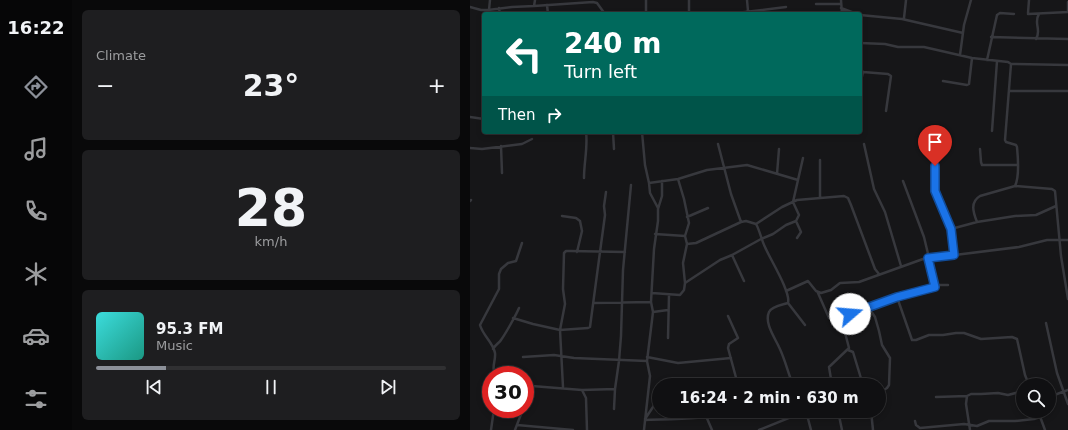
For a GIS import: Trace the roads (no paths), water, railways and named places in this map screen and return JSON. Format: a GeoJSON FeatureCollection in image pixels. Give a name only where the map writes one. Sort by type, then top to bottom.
{"type":"FeatureCollection","features":[{"type":"Feature","properties":{"kind":"street"},"geometry":{"type":"LineString","coordinates":[[489,10],[490,0]]}},
{"type":"Feature","properties":{"kind":"street"},"geometry":{"type":"LineString","coordinates":[[534,6],[535,0]]}},
{"type":"Feature","properties":{"kind":"street"},"geometry":{"type":"LineString","coordinates":[[646,0],[646,12]]}},
{"type":"Feature","properties":{"kind":"street"},"geometry":{"type":"LineString","coordinates":[[689,0],[689,12]]}},
{"type":"Feature","properties":{"kind":"street"},"geometry":{"type":"LineString","coordinates":[[747,0],[748,11]]}},
{"type":"Feature","properties":{"kind":"street"},"geometry":{"type":"LineString","coordinates":[[902,19],[904,18],[906,0]]}},
{"type":"Feature","properties":{"kind":"street"},"geometry":{"type":"LineString","coordinates":[[960,55],[964,25],[971,0]]}},
{"type":"Feature","properties":{"kind":"street"},"geometry":{"type":"LineString","coordinates":[[1028,0],[1028,14],[1068,12],[1068,2]]}},
{"type":"Feature","properties":{"kind":"street"},"geometry":{"type":"LineString","coordinates":[[470,8],[489,10],[499,8],[593,2],[596,3],[603,12]]}},
{"type":"Feature","properties":{"kind":"street"},"geometry":{"type":"LineString","coordinates":[[816,4],[841,2],[842,12]]}},
{"type":"Feature","properties":{"kind":"street"},"geometry":{"type":"LineString","coordinates":[[547,6],[548,12]]}},
{"type":"Feature","properties":{"kind":"street"},"geometry":{"type":"LineString","coordinates":[[741,12],[786,7]]}},
{"type":"Feature","properties":{"kind":"street"},"geometry":{"type":"LineString","coordinates":[[499,8],[500,12]]}},
{"type":"Feature","properties":{"kind":"street"},"geometry":{"type":"LineString","coordinates":[[841,8],[852,12]]}},
{"type":"Feature","properties":{"kind":"street"},"geometry":{"type":"LineString","coordinates":[[987,60],[997,15],[1000,13],[1014,14]]}},
{"type":"Feature","properties":{"kind":"street"},"geometry":{"type":"LineString","coordinates":[[1036,39],[1039,32],[1037,20],[1040,13]]}},
{"type":"Feature","properties":{"kind":"street"},"geometry":{"type":"LineString","coordinates":[[862,15],[902,19],[963,33]]}},
{"type":"Feature","properties":{"kind":"street"},"geometry":{"type":"LineString","coordinates":[[991,37],[1068,40]]}},
{"type":"Feature","properties":{"kind":"street"},"geometry":{"type":"LineString","coordinates":[[862,43],[885,44],[898,47],[924,47],[972,58],[1008,62],[1010,64],[1068,65]]}},
{"type":"Feature","properties":{"kind":"street"},"geometry":{"type":"LineString","coordinates":[[943,81],[967,85],[969,84],[972,58]]}},
{"type":"Feature","properties":{"kind":"street"},"geometry":{"type":"LineString","coordinates":[[992,131],[997,61]]}},
{"type":"Feature","properties":{"kind":"street"},"geometry":{"type":"LineString","coordinates":[[1010,64],[1005,140],[1006,142],[1016,145],[1018,175],[1015,186]]}},
{"type":"Feature","properties":{"kind":"street"},"geometry":{"type":"LineString","coordinates":[[862,76],[863,72],[888,74],[891,76],[886,111]]}},
{"type":"Feature","properties":{"kind":"street"},"geometry":{"type":"LineString","coordinates":[[1009,91],[1068,90]]}},
{"type":"Feature","properties":{"kind":"street"},"geometry":{"type":"LineString","coordinates":[[470,117],[482,120]]}},
{"type":"Feature","properties":{"kind":"street"},"geometry":{"type":"LineString","coordinates":[[584,178],[584,159],[587,143],[586,134]]}},
{"type":"Feature","properties":{"kind":"street"},"geometry":{"type":"LineString","coordinates":[[612,134],[614,149]]}},
{"type":"Feature","properties":{"kind":"street"},"geometry":{"type":"LineString","coordinates":[[642,134],[645,165],[650,193],[658,209]]}},
{"type":"Feature","properties":{"kind":"street"},"geometry":{"type":"LineString","coordinates":[[470,148],[482,149],[522,144],[532,139]]}},
{"type":"Feature","properties":{"kind":"street"},"geometry":{"type":"LineString","coordinates":[[718,144],[731,194],[741,222]]}},
{"type":"Feature","properties":{"kind":"street"},"geometry":{"type":"LineString","coordinates":[[864,144],[874,189],[885,212],[900,266]]}},
{"type":"Feature","properties":{"kind":"street"},"geometry":{"type":"LineString","coordinates":[[501,146],[502,173]]}},
{"type":"Feature","properties":{"kind":"street"},"geometry":{"type":"LineString","coordinates":[[777,174],[779,149]]}},
{"type":"Feature","properties":{"kind":"street"},"geometry":{"type":"LineString","coordinates":[[980,149],[982,165],[1017,165]]}},
{"type":"Feature","properties":{"kind":"street"},"geometry":{"type":"LineString","coordinates":[[936,151],[935,191],[951,229],[954,255]]}},
{"type":"Feature","properties":{"kind":"street"},"geometry":{"type":"LineString","coordinates":[[685,283],[720,260],[796,221],[799,215],[793,202],[803,158]]}},
{"type":"Feature","properties":{"kind":"street"},"geometry":{"type":"LineString","coordinates":[[820,160],[820,197]]}},
{"type":"Feature","properties":{"kind":"street"},"geometry":{"type":"LineString","coordinates":[[649,183],[678,178],[707,170],[747,165],[798,180]]}},
{"type":"Feature","properties":{"kind":"street"},"geometry":{"type":"LineString","coordinates":[[652,293],[680,295],[684,290],[685,283],[682,263],[687,244],[685,236],[689,223],[678,178]]}},
{"type":"Feature","properties":{"kind":"street"},"geometry":{"type":"LineString","coordinates":[[644,430],[650,376],[647,362],[653,312],[651,302],[655,234],[658,209],[662,196],[662,181]]}},
{"type":"Feature","properties":{"kind":"street"},"geometry":{"type":"LineString","coordinates":[[903,181],[924,237],[935,287]]}},
{"type":"Feature","properties":{"kind":"street"},"geometry":{"type":"LineString","coordinates":[[614,409],[619,360],[625,252],[631,185]]}},
{"type":"Feature","properties":{"kind":"street"},"geometry":{"type":"LineString","coordinates":[[977,222],[974,216],[973,206],[975,199],[980,196],[1015,186],[1052,188],[1055,192],[1059,240],[1068,299]]}},
{"type":"Feature","properties":{"kind":"street"},"geometry":{"type":"LineString","coordinates":[[513,318],[560,330],[590,327],[605,215],[604,206],[606,192]]}},
{"type":"Feature","properties":{"kind":"street"},"geometry":{"type":"LineString","coordinates":[[756,224],[782,207],[798,200],[844,196],[848,198],[879,274]]}},
{"type":"Feature","properties":{"kind":"street"},"geometry":{"type":"LineString","coordinates":[[951,229],[977,222],[1015,216],[1036,215],[1056,206]]}},
{"type":"Feature","properties":{"kind":"street"},"geometry":{"type":"LineString","coordinates":[[687,217],[708,208]]}},
{"type":"Feature","properties":{"kind":"street"},"geometry":{"type":"LineString","coordinates":[[562,216],[576,218],[580,221],[582,231],[577,252]]}},
{"type":"Feature","properties":{"kind":"street"},"geometry":{"type":"LineString","coordinates":[[687,244],[696,243],[741,222],[746,221],[756,224],[760,232],[761,239],[789,298],[788,303],[805,325]]}},
{"type":"Feature","properties":{"kind":"street"},"geometry":{"type":"LineString","coordinates":[[796,221],[801,232],[797,238]]}},
{"type":"Feature","properties":{"kind":"street"},"geometry":{"type":"LineString","coordinates":[[655,234],[685,236]]}},
{"type":"Feature","properties":{"kind":"street"},"geometry":{"type":"LineString","coordinates":[[818,293],[831,290],[840,283],[855,283],[900,266],[928,258],[1019,247],[1047,240],[1068,240]]}},
{"type":"Feature","properties":{"kind":"street"},"geometry":{"type":"LineString","coordinates":[[493,366],[495,354],[489,339],[482,331],[480,326],[499,289],[499,274],[501,269],[508,263],[516,261],[522,243]]}},
{"type":"Feature","properties":{"kind":"street"},"geometry":{"type":"LineString","coordinates":[[563,387],[560,330],[565,304],[563,284],[564,253],[566,251],[625,252]]}},
{"type":"Feature","properties":{"kind":"street"},"geometry":{"type":"LineString","coordinates":[[732,255],[744,280]]}},
{"type":"Feature","properties":{"kind":"street"},"geometry":{"type":"LineString","coordinates":[[1064,270],[1068,269]]}},
{"type":"Feature","properties":{"kind":"street"},"geometry":{"type":"LineString","coordinates":[[786,291],[808,281],[818,293],[829,318],[841,317],[897,297],[940,285],[948,285]]}},
{"type":"Feature","properties":{"kind":"street"},"geometry":{"type":"LineString","coordinates":[[668,338],[669,295]]}},
{"type":"Feature","properties":{"kind":"street"},"geometry":{"type":"LineString","coordinates":[[897,297],[912,340],[929,335],[960,332],[970,334],[978,339],[1012,337],[1017,339],[1026,378]]}},
{"type":"Feature","properties":{"kind":"street"},"geometry":{"type":"LineString","coordinates":[[594,303],[611,304],[622,302],[651,302]]}},
{"type":"Feature","properties":{"kind":"street"},"geometry":{"type":"LineString","coordinates":[[788,303],[773,308],[769,312],[768,319],[774,339],[779,347],[790,378]]}},
{"type":"Feature","properties":{"kind":"street"},"geometry":{"type":"LineString","coordinates":[[493,349],[502,339],[517,313],[518,308]]}},
{"type":"Feature","properties":{"kind":"street"},"geometry":{"type":"LineString","coordinates":[[869,308],[875,317],[882,345],[889,355],[890,385],[886,389]]}},
{"type":"Feature","properties":{"kind":"street"},"geometry":{"type":"LineString","coordinates":[[653,312],[668,310]]}},
{"type":"Feature","properties":{"kind":"street"},"geometry":{"type":"LineString","coordinates":[[728,316],[738,338],[728,346],[736,378]]}},
{"type":"Feature","properties":{"kind":"street"},"geometry":{"type":"LineString","coordinates":[[831,378],[829,367],[848,350],[848,344],[841,317]]}},
{"type":"Feature","properties":{"kind":"street"},"geometry":{"type":"LineString","coordinates":[[1046,323],[1055,366],[1068,404]]}},
{"type":"Feature","properties":{"kind":"street"},"geometry":{"type":"LineString","coordinates":[[848,350],[853,352],[860,378]]}},
{"type":"Feature","properties":{"kind":"street"},"geometry":{"type":"LineString","coordinates":[[523,357],[549,355],[574,358],[647,362]]}},
{"type":"Feature","properties":{"kind":"street"},"geometry":{"type":"LineString","coordinates":[[648,357],[678,363],[731,358]]}},
{"type":"Feature","properties":{"kind":"street"},"geometry":{"type":"LineString","coordinates":[[534,386],[563,387],[582,390],[615,389]]}},
{"type":"Feature","properties":{"kind":"street"},"geometry":{"type":"LineString","coordinates":[[582,390],[586,398],[588,416],[587,430]]}},
{"type":"Feature","properties":{"kind":"street"},"geometry":{"type":"LineString","coordinates":[[586,398],[589,390]]}},
{"type":"Feature","properties":{"kind":"street"},"geometry":{"type":"LineString","coordinates":[[1056,394],[1068,390]]}},
{"type":"Feature","properties":{"kind":"street"},"geometry":{"type":"LineString","coordinates":[[936,397],[998,393],[1008,395],[1016,393]]}},
{"type":"Feature","properties":{"kind":"street"},"geometry":{"type":"LineString","coordinates":[[967,396],[966,400],[970,430]]}},
{"type":"Feature","properties":{"kind":"street"},"geometry":{"type":"LineString","coordinates":[[645,420],[652,409]]}},
{"type":"Feature","properties":{"kind":"street"},"geometry":{"type":"LineString","coordinates":[[491,430],[493,418]]}},
{"type":"Feature","properties":{"kind":"street"},"geometry":{"type":"LineString","coordinates":[[515,430],[520,418]]}},
{"type":"Feature","properties":{"kind":"street"},"geometry":{"type":"LineString","coordinates":[[645,420],[676,418]]}},
{"type":"Feature","properties":{"kind":"street"},"geometry":{"type":"LineString","coordinates":[[707,418],[712,430]]}},
{"type":"Feature","properties":{"kind":"street"},"geometry":{"type":"LineString","coordinates":[[759,430],[789,418]]}},
{"type":"Feature","properties":{"kind":"street"},"geometry":{"type":"LineString","coordinates":[[808,418],[811,430]]}},
{"type":"Feature","properties":{"kind":"street"},"geometry":{"type":"LineString","coordinates":[[839,418],[842,430]]}},
{"type":"Feature","properties":{"kind":"street"},"geometry":{"type":"LineString","coordinates":[[872,418],[873,430]]}},
{"type":"Feature","properties":{"kind":"street"},"geometry":{"type":"LineString","coordinates":[[915,421],[916,425],[920,428],[964,424],[977,426],[989,421],[1015,421],[1037,418]]}},
{"type":"Feature","properties":{"kind":"street"},"geometry":{"type":"LineString","coordinates":[[1040,418],[1045,430]]}},
{"type":"Feature","properties":{"kind":"street"},"geometry":{"type":"LineString","coordinates":[[517,425],[573,430]]}}]}
